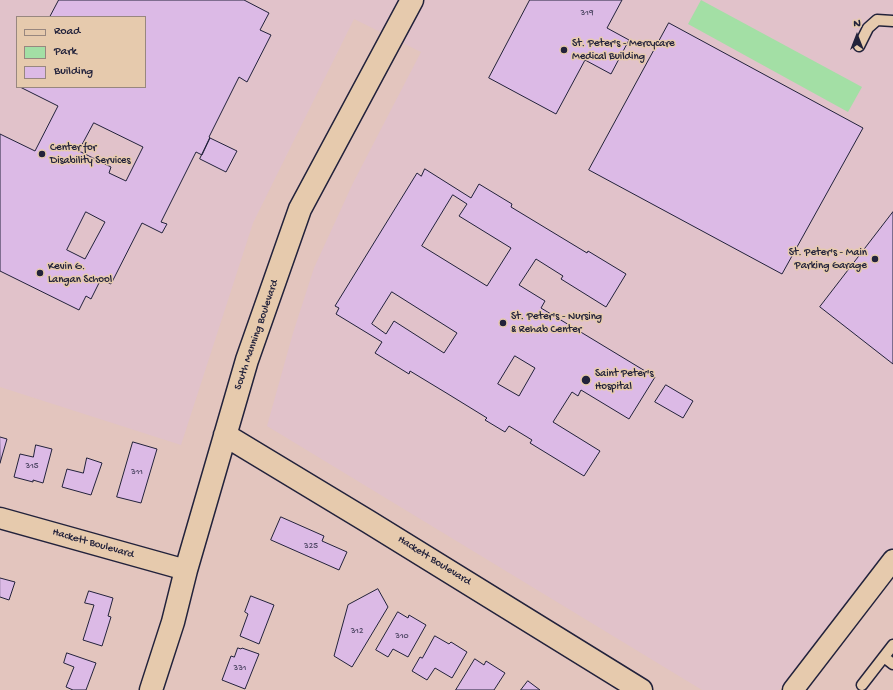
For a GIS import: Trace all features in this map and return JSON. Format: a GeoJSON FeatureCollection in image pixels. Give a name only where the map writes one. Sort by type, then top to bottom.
{"type":"FeatureCollection","features":[{"type":"Feature","properties":{"kind":"street","name":"South Manning Boulevard"},"geometry":{"type":"LineString","coordinates":[[151,690],[173,622],[186,570],[247,360],[300,210],[412,0]]}},
{"type":"Feature","properties":{"kind":"street","name":"Hackett Boulevard"},"geometry":{"type":"LineString","coordinates":[[225,434],[641,690]]}},
{"type":"Feature","properties":{"kind":"street","name":"Hackett Boulevard"},"geometry":{"type":"LineString","coordinates":[[0,518],[186,570]]}},
{"type":"Feature","properties":{"kind":"street"},"geometry":{"type":"LineString","coordinates":[[793,690],[893,560]]}},
{"type":"Feature","properties":{"kind":"lane"},"geometry":{"type":"LineString","coordinates":[[859,46],[868,28],[877,20],[893,21]]}},
{"type":"Feature","properties":{"kind":"lane"},"geometry":{"type":"LineString","coordinates":[[862,685],[893,645]]}},
{"type":"Feature","properties":{"kind":"lane"},"geometry":{"type":"LineString","coordinates":[[884,657],[893,664]]}},
{"type":"Feature","properties":{"kind":"shaded area","name":"Saint Peter's Hospital"},"geometry":{"type":"Polygon","coordinates":[[[0,0],[893,0],[893,548],[779,690],[702,690],[267,426],[293,333],[314,268],[353,183],[421,52],[354,19],[253,223],[181,445],[0,387],[0,0]]]}},
{"type":"Feature","properties":{"kind":"green space"},"geometry":{"type":"Polygon","coordinates":[[[701,0],[862,87],[848,112],[688,24],[701,0]]]}},
{"type":"Feature","properties":{"kind":"building","name":"Center for Disability Services"},"geometry":{"type":"Polygon","coordinates":[[[59,0],[244,0],[269,13],[260,30],[271,35],[247,82],[239,77],[209,137],[210,138],[202,155],[196,152],[161,222],[167,224],[162,233],[142,223],[111,284],[101,279],[91,299],[86,296],[79,310],[0,271],[0,134],[35,151],[58,106],[22,88],[146,88],[146,16],[51,16],[59,0]],[[94,123],[79,151],[111,167],[109,173],[126,181],[143,147],[94,123]],[[86,212],[67,250],[85,259],[105,222],[86,212]]]}},
{"type":"Feature","properties":{"kind":"building","name":"St. Peter's - Mercycare Medical Building"},"geometry":{"type":"Polygon","coordinates":[[[530,0],[622,0],[607,28],[629,40],[611,74],[585,60],[556,114],[489,78],[530,0]]]}},
{"type":"Feature","properties":{"kind":"building"},"geometry":{"type":"Polygon","coordinates":[[[669,23],[863,128],[782,274],[589,170],[669,23]]]}},
{"type":"Feature","properties":{"kind":"building"},"geometry":{"type":"Polygon","coordinates":[[[210,138],[237,151],[226,172],[200,159],[210,138]]]}},
{"type":"Feature","properties":{"kind":"building","name":"St. Peter's - Nursing & Rehab Center"},"geometry":{"type":"Polygon","coordinates":[[[425,169],[471,198],[479,184],[512,204],[511,207],[587,253],[588,251],[626,274],[606,307],[561,279],[563,276],[536,259],[519,285],[545,301],[541,308],[655,377],[629,419],[581,390],[578,396],[572,392],[553,422],[600,451],[584,476],[530,443],[532,440],[509,426],[505,432],[485,420],[487,418],[448,394],[410,371],[409,374],[375,353],[382,342],[336,314],[339,308],[335,306],[417,173],[421,176],[425,169]],[[453,195],[422,246],[487,286],[511,248],[459,216],[467,204],[453,195]],[[392,292],[372,324],[386,334],[394,321],[444,353],[457,333],[392,292]],[[515,356],[498,384],[519,396],[535,368],[515,356]]]}},
{"type":"Feature","properties":{"kind":"building","name":"St. Peter's - Main Parking Garage"},"geometry":{"type":"Polygon","coordinates":[[[893,212],[893,364],[820,307],[893,212]]]}},
{"type":"Feature","properties":{"kind":"building"},"geometry":{"type":"Polygon","coordinates":[[[666,385],[693,401],[683,418],[655,402],[666,385]]]}},
{"type":"Feature","properties":{"kind":"building"},"geometry":{"type":"Polygon","coordinates":[[[0,437],[7,439],[0,463],[0,437]]]}},
{"type":"Feature","properties":{"kind":"building"},"geometry":{"type":"Polygon","coordinates":[[[133,442],[157,449],[141,503],[117,497],[133,442]]]}},
{"type":"Feature","properties":{"kind":"building"},"geometry":{"type":"Polygon","coordinates":[[[36,445],[52,449],[43,483],[14,477],[20,454],[33,457],[36,445]]]}},
{"type":"Feature","properties":{"kind":"building"},"geometry":{"type":"Polygon","coordinates":[[[87,458],[102,463],[91,495],[62,487],[67,469],[83,473],[87,458]]]}},
{"type":"Feature","properties":{"kind":"building"},"geometry":{"type":"Polygon","coordinates":[[[281,517],[324,536],[322,541],[347,552],[339,570],[271,540],[281,517]]]}},
{"type":"Feature","properties":{"kind":"building"},"geometry":{"type":"Polygon","coordinates":[[[0,578],[15,582],[9,600],[0,597],[0,578]]]}},
{"type":"Feature","properties":{"kind":"building"},"geometry":{"type":"Polygon","coordinates":[[[378,589],[388,607],[352,667],[334,656],[348,605],[378,589]]]}},
{"type":"Feature","properties":{"kind":"building"},"geometry":{"type":"Polygon","coordinates":[[[89,591],[113,598],[108,616],[111,617],[102,646],[83,640],[94,605],[85,603],[89,591]]]}},
{"type":"Feature","properties":{"kind":"building"},"geometry":{"type":"Polygon","coordinates":[[[251,596],[274,605],[259,644],[240,636],[248,614],[245,612],[251,596]]]}},
{"type":"Feature","properties":{"kind":"building"},"geometry":{"type":"Polygon","coordinates":[[[398,612],[408,618],[409,615],[426,625],[408,657],[393,649],[388,657],[376,650],[398,612]]]}},
{"type":"Feature","properties":{"kind":"building"},"geometry":{"type":"Polygon","coordinates":[[[435,636],[449,644],[451,642],[467,652],[452,678],[435,668],[427,680],[412,671],[420,657],[422,658],[435,636]]]}},
{"type":"Feature","properties":{"kind":"building"},"geometry":{"type":"Polygon","coordinates":[[[238,648],[259,654],[245,689],[222,680],[231,656],[234,657],[238,648]]]}},
{"type":"Feature","properties":{"kind":"building"},"geometry":{"type":"Polygon","coordinates":[[[67,653],[96,663],[86,690],[73,690],[66,687],[74,667],[64,663],[67,653]]]}},
{"type":"Feature","properties":{"kind":"building"},"geometry":{"type":"Polygon","coordinates":[[[475,659],[484,665],[486,661],[505,673],[494,690],[456,690],[475,659]]]}},
{"type":"Feature","properties":{"kind":"building"},"geometry":{"type":"Polygon","coordinates":[[[528,681],[540,690],[521,690],[528,681]]]}},
{"type":"Feature","properties":{"kind":"place","name":"St. Peter's - Mercycare Medical Building"},"geometry":{"type":"Point","coordinates":[564,50]}},
{"type":"Feature","properties":{"kind":"place","name":"Center for Disability Services"},"geometry":{"type":"Point","coordinates":[42,154]}},
{"type":"Feature","properties":{"kind":"place","name":"St. Peter's - Main Parking Garage"},"geometry":{"type":"Point","coordinates":[875,259]}},
{"type":"Feature","properties":{"kind":"place","name":"Kevin G. Langan School"},"geometry":{"type":"Point","coordinates":[40,273]}},
{"type":"Feature","properties":{"kind":"place","name":"St. Peter's - Nursing & Rehab Center"},"geometry":{"type":"Point","coordinates":[503,323]}},
{"type":"Feature","properties":{"kind":"place","name":"Saint Peter's Hospital"},"geometry":{"type":"Point","coordinates":[586,380]}}]}
